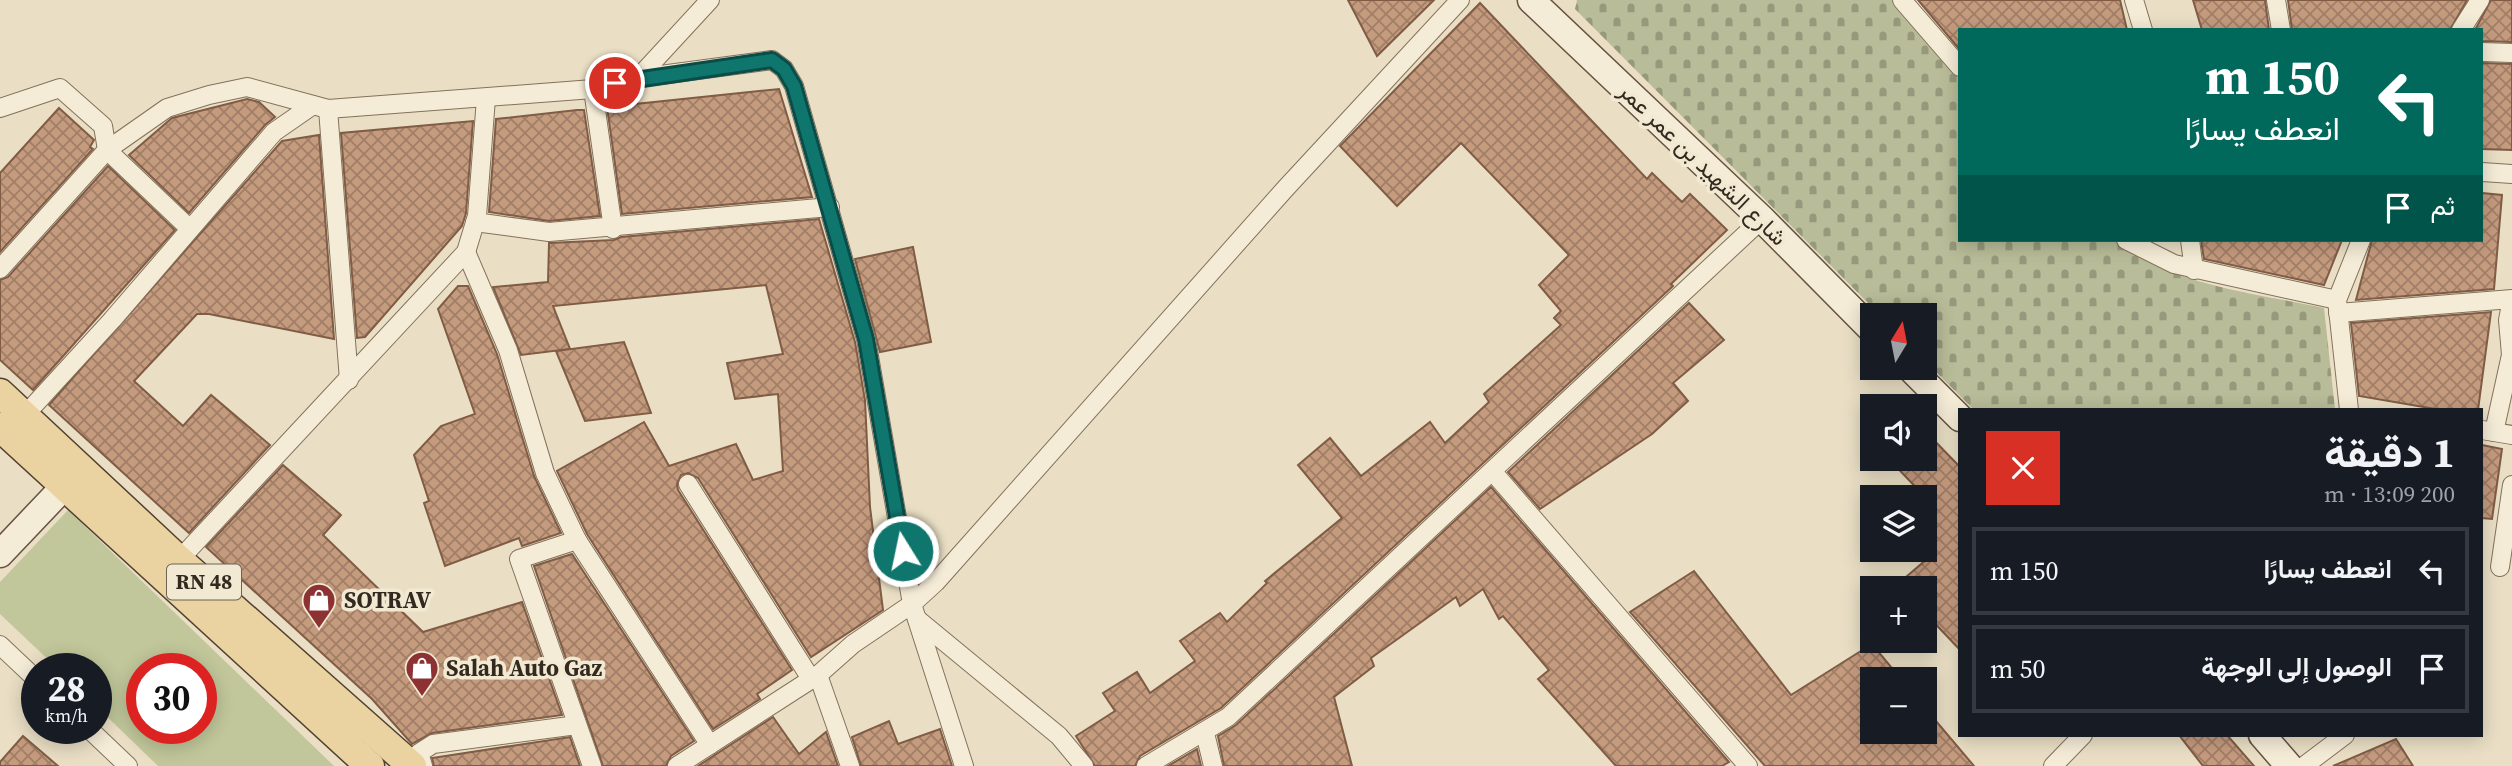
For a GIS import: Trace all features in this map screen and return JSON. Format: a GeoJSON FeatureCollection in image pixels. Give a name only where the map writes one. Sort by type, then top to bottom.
{"type":"FeatureCollection","features":[{"type":"Feature","properties":{"kind":"main road","name":"RN 48"},"geometry":{"type":"LineString","coordinates":[[0,393],[12,421],[74,477],[370,766]]}},
{"type":"Feature","properties":{"kind":"main road","name":"RN 48"},"geometry":{"type":"LineString","coordinates":[[74,477],[179,560],[412,766]]}},
{"type":"Feature","properties":{"kind":"street"},"geometry":{"type":"LineString","coordinates":[[638,78],[710,0]]}},
{"type":"Feature","properties":{"kind":"street"},"geometry":{"type":"LineString","coordinates":[[677,766],[815,677],[853,644],[915,611],[936,582],[1285,189],[1460,0]]}},
{"type":"Feature","properties":{"kind":"street","name":"شارع الشهيد بن عمر عمر"},"geometry":{"type":"LineString","coordinates":[[1531,0],[1762,219],[1860,318]]}},
{"type":"Feature","properties":{"kind":"street"},"geometry":{"type":"LineString","coordinates":[[1902,0],[1958,66]]}},
{"type":"Feature","properties":{"kind":"street"},"geometry":{"type":"LineString","coordinates":[[2134,0],[2142,28]]}},
{"type":"Feature","properties":{"kind":"street"},"geometry":{"type":"LineString","coordinates":[[2276,0],[2281,28]]}},
{"type":"Feature","properties":{"kind":"street"},"geometry":{"type":"LineString","coordinates":[[2462,28],[2480,0]]}},
{"type":"Feature","properties":{"kind":"street"},"geometry":{"type":"LineString","coordinates":[[2483,52],[2512,53]]}},
{"type":"Feature","properties":{"kind":"street"},"geometry":{"type":"LineString","coordinates":[[0,269],[107,150],[167,108],[209,95],[247,87],[320,107],[486,98],[593,89],[638,78],[772,60],[777,62],[794,86],[866,339],[915,611],[964,766]]}},
{"type":"Feature","properties":{"kind":"street"},"geometry":{"type":"LineString","coordinates":[[0,108],[60,88],[103,126],[107,150],[189,228]]}},
{"type":"Feature","properties":{"kind":"street"},"geometry":{"type":"LineString","coordinates":[[593,89],[613,229]]}},
{"type":"Feature","properties":{"kind":"street"},"geometry":{"type":"LineString","coordinates":[[179,560],[466,253],[475,222],[486,98]]}},
{"type":"Feature","properties":{"kind":"street"},"geometry":{"type":"LineString","coordinates":[[12,421],[113,320],[189,228],[274,132],[320,107]]}},
{"type":"Feature","properties":{"kind":"street"},"geometry":{"type":"LineString","coordinates":[[320,107],[349,380]]}},
{"type":"Feature","properties":{"kind":"street"},"geometry":{"type":"LineString","coordinates":[[2483,172],[2512,174]]}},
{"type":"Feature","properties":{"kind":"street"},"geometry":{"type":"LineString","coordinates":[[475,222],[549,233],[830,207]]}},
{"type":"Feature","properties":{"kind":"street"},"geometry":{"type":"LineString","coordinates":[[1146,766],[1228,717],[1762,219]]}},
{"type":"Feature","properties":{"kind":"street"},"geometry":{"type":"LineString","coordinates":[[2130,242],[2174,264],[2337,307],[2512,299]]}},
{"type":"Feature","properties":{"kind":"street"},"geometry":{"type":"LineString","coordinates":[[2190,242],[2194,270]]}},
{"type":"Feature","properties":{"kind":"street"},"geometry":{"type":"LineString","coordinates":[[2349,408],[2337,307],[2360,242]]}},
{"type":"Feature","properties":{"kind":"street"},"geometry":{"type":"LineString","coordinates":[[466,253],[508,350],[545,473],[577,540],[710,745]]}},
{"type":"Feature","properties":{"kind":"street"},"geometry":{"type":"LineString","coordinates":[[2512,286],[2508,320],[2511,355],[2488,431],[2512,435]]}},
{"type":"Feature","properties":{"kind":"street"},"geometry":{"type":"LineString","coordinates":[[1922,380],[1958,416]]}},
{"type":"Feature","properties":{"kind":"street"},"geometry":{"type":"LineString","coordinates":[[1493,472],[1747,766]]}},
{"type":"Feature","properties":{"kind":"street"},"geometry":{"type":"LineString","coordinates":[[0,554],[74,477]]}},
{"type":"Feature","properties":{"kind":"street"},"geometry":{"type":"LineString","coordinates":[[688,484],[815,677],[850,766]]}},
{"type":"Feature","properties":{"kind":"street"},"geometry":{"type":"LineString","coordinates":[[2500,567],[2512,485]]}},
{"type":"Feature","properties":{"kind":"street"},"geometry":{"type":"LineString","coordinates":[[577,540],[519,559],[592,766]]}},
{"type":"Feature","properties":{"kind":"street"},"geometry":{"type":"LineString","coordinates":[[915,611],[1059,736],[1084,766]]}},
{"type":"Feature","properties":{"kind":"street"},"geometry":{"type":"LineString","coordinates":[[0,645],[21,665]]}},
{"type":"Feature","properties":{"kind":"street"},"geometry":{"type":"LineString","coordinates":[[423,766],[419,753],[433,744],[577,724]]}},
{"type":"Feature","properties":{"kind":"street"},"geometry":{"type":"LineString","coordinates":[[1205,733],[1213,766]]}},
{"type":"Feature","properties":{"kind":"street"},"geometry":{"type":"LineString","coordinates":[[2053,766],[2081,737]]}},
{"type":"Feature","properties":{"kind":"street"},"geometry":{"type":"LineString","coordinates":[[2264,737],[2289,766]]}},
{"type":"Feature","properties":{"kind":"street"},"geometry":{"type":"LineString","coordinates":[[2304,766],[2342,737]]}},
{"type":"Feature","properties":{"kind":"street"},"geometry":{"type":"LineString","coordinates":[[105,744],[128,766]]}},
{"type":"Feature","properties":{"kind":"green space"},"geometry":{"type":"Polygon","coordinates":[[[1577,0],[1892,0],[1958,77],[1958,242],[2119,242],[2138,256],[2188,278],[2324,308],[2335,408],[1972,408],[1937,373],[1937,303],[1868,303],[1575,9],[1577,0]]]}},
{"type":"Feature","properties":{"kind":"green space"},"geometry":{"type":"Polygon","coordinates":[[[68,510],[217,653],[126,653],[126,735],[112,721],[112,653],[41,653],[0,614],[0,582],[68,510]]]}},
{"type":"Feature","properties":{"kind":"green space"},"geometry":{"type":"Polygon","coordinates":[[[217,653],[334,766],[158,766],[135,744],[217,744],[217,653]]]}},
{"type":"Feature","properties":{"kind":"building"},"geometry":{"type":"Polygon","coordinates":[[[1348,0],[1434,0],[1377,56],[1348,0]]]}},
{"type":"Feature","properties":{"kind":"building"},"geometry":{"type":"Polygon","coordinates":[[[1918,0],[2120,0],[2127,28],[1958,28],[1958,48],[1918,0]]]}},
{"type":"Feature","properties":{"kind":"building"},"geometry":{"type":"Polygon","coordinates":[[[2193,0],[2265,0],[2269,28],[2201,28],[2193,0]]]}},
{"type":"Feature","properties":{"kind":"building"},"geometry":{"type":"Polygon","coordinates":[[[2288,0],[2467,0],[2451,28],[2292,28],[2288,0]]]}},
{"type":"Feature","properties":{"kind":"building"},"geometry":{"type":"Polygon","coordinates":[[[2491,0],[2512,0],[2512,42],[2483,41],[2483,28],[2476,28],[2491,0]]]}},
{"type":"Feature","properties":{"kind":"building"},"geometry":{"type":"Polygon","coordinates":[[[1480,3],[1647,179],[1652,173],[1682,202],[1690,194],[1727,230],[1671,284],[1673,286],[1221,708],[1140,756],[1135,766],[1095,766],[1076,736],[1115,711],[1103,693],[1137,672],[1150,693],[1195,661],[1180,641],[1220,613],[1227,622],[1267,583],[1265,581],[1342,518],[1298,465],[1330,438],[1361,476],[1430,422],[1445,443],[1489,402],[1484,394],[1561,325],[1554,318],[1561,311],[1539,285],[1569,255],[1461,143],[1397,206],[1340,146],[1480,3]]]}},
{"type":"Feature","properties":{"kind":"building"},"geometry":{"type":"Polygon","coordinates":[[[2483,63],[2512,64],[2512,150],[2483,149],[2483,63]]]}},
{"type":"Feature","properties":{"kind":"building"},"geometry":{"type":"Polygon","coordinates":[[[779,89],[812,197],[622,214],[607,107],[779,89]]]}},
{"type":"Feature","properties":{"kind":"building"},"geometry":{"type":"Polygon","coordinates":[[[247,99],[259,102],[275,117],[265,125],[189,213],[129,155],[172,118],[247,99]]]}},
{"type":"Feature","properties":{"kind":"building"},"geometry":{"type":"Polygon","coordinates":[[[59,108],[94,140],[90,147],[93,149],[0,252],[0,173],[59,108]]]}},
{"type":"Feature","properties":{"kind":"building"},"geometry":{"type":"Polygon","coordinates":[[[584,110],[600,216],[549,221],[489,212],[496,119],[584,110]]]}},
{"type":"Feature","properties":{"kind":"building"},"geometry":{"type":"Polygon","coordinates":[[[473,121],[466,213],[462,226],[365,337],[357,338],[341,133],[473,121]]]}},
{"type":"Feature","properties":{"kind":"building"},"geometry":{"type":"Polygon","coordinates":[[[319,135],[334,339],[209,314],[197,314],[134,381],[183,426],[211,395],[270,445],[189,533],[49,405],[282,141],[319,135]]]}},
{"type":"Feature","properties":{"kind":"building"},"geometry":{"type":"Polygon","coordinates":[[[108,166],[175,230],[33,390],[0,360],[0,280],[8,277],[108,166]]]}},
{"type":"Feature","properties":{"kind":"building"},"geometry":{"type":"Polygon","coordinates":[[[2483,193],[2502,195],[2494,289],[2356,300],[2371,242],[2483,242],[2483,193]]]}},
{"type":"Feature","properties":{"kind":"building"},"geometry":{"type":"Polygon","coordinates":[[[819,219],[855,342],[865,400],[870,507],[883,610],[811,657],[698,478],[688,473],[681,475],[677,484],[678,490],[792,670],[757,694],[760,699],[713,729],[587,534],[557,471],[644,422],[669,466],[736,444],[753,480],[783,471],[778,394],[735,399],[727,363],[783,354],[766,285],[553,306],[570,349],[521,355],[493,287],[548,282],[549,243],[614,240],[621,237],[819,219]]]}},
{"type":"Feature","properties":{"kind":"building"},"geometry":{"type":"Polygon","coordinates":[[[2201,242],[2341,242],[2324,285],[2204,259],[2201,242]]]}},
{"type":"Feature","properties":{"kind":"building"},"geometry":{"type":"Polygon","coordinates":[[[913,247],[931,342],[880,352],[855,259],[913,247]]]}},
{"type":"Feature","properties":{"kind":"building"},"geometry":{"type":"Polygon","coordinates":[[[458,286],[468,286],[497,354],[534,476],[561,533],[522,546],[519,538],[445,566],[424,503],[429,501],[414,455],[441,426],[475,414],[438,309],[458,286]]]}},
{"type":"Feature","properties":{"kind":"building"},"geometry":{"type":"Polygon","coordinates":[[[1689,303],[1724,340],[1673,383],[1688,401],[1652,434],[1540,509],[1508,472],[1689,303]]]}},
{"type":"Feature","properties":{"kind":"building"},"geometry":{"type":"Polygon","coordinates":[[[2491,312],[2478,408],[2429,408],[2359,396],[2351,323],[2491,312]]]}},
{"type":"Feature","properties":{"kind":"building"},"geometry":{"type":"Polygon","coordinates":[[[624,342],[651,413],[585,421],[556,351],[624,342]]]}},
{"type":"Feature","properties":{"kind":"building"},"geometry":{"type":"Polygon","coordinates":[[[1937,443],[1958,465],[1958,648],[1937,626],[1937,576],[1907,576],[1923,562],[1937,562],[1937,485],[1914,485],[1900,471],[1937,471],[1937,443]]]}},
{"type":"Feature","properties":{"kind":"building"},"geometry":{"type":"Polygon","coordinates":[[[2483,445],[2502,449],[2492,519],[2483,518],[2483,445]]]}},
{"type":"Feature","properties":{"kind":"building"},"geometry":{"type":"Polygon","coordinates":[[[283,465],[341,515],[323,535],[423,632],[522,602],[562,715],[432,733],[412,744],[372,699],[206,547],[283,465]]]}},
{"type":"Feature","properties":{"kind":"building"},"geometry":{"type":"Polygon","coordinates":[[[1491,487],[1729,762],[1722,766],[1616,766],[1538,679],[1549,670],[1503,616],[1499,619],[1483,589],[1460,606],[1456,597],[1371,658],[1374,666],[1334,697],[1352,766],[1224,766],[1218,736],[1236,725],[1491,487]]]}},
{"type":"Feature","properties":{"kind":"building"},"geometry":{"type":"Polygon","coordinates":[[[572,554],[694,741],[671,756],[666,766],[603,766],[534,566],[572,554]]]}},
{"type":"Feature","properties":{"kind":"building"},"geometry":{"type":"Polygon","coordinates":[[[1694,571],[1791,695],[1860,652],[1879,653],[1891,667],[1860,667],[1860,744],[1937,744],[1937,722],[1974,766],[1765,766],[1630,612],[1694,571]]]}},
{"type":"Feature","properties":{"kind":"building"},"geometry":{"type":"Polygon","coordinates":[[[773,717],[799,754],[826,732],[838,766],[698,766],[773,717]]]}},
{"type":"Feature","properties":{"kind":"building"},"geometry":{"type":"Polygon","coordinates":[[[889,721],[898,744],[940,729],[952,766],[861,766],[852,737],[889,721]]]}},
{"type":"Feature","properties":{"kind":"building"},"geometry":{"type":"Polygon","coordinates":[[[570,737],[580,766],[434,766],[432,758],[570,737]]]}},
{"type":"Feature","properties":{"kind":"building"},"geometry":{"type":"Polygon","coordinates":[[[2181,737],[2229,737],[2254,766],[2203,766],[2181,737]]]}},
{"type":"Feature","properties":{"kind":"building"},"geometry":{"type":"Polygon","coordinates":[[[21,738],[21,744],[32,744],[58,766],[0,766],[0,762],[21,738]]]}},
{"type":"Feature","properties":{"kind":"building"},"geometry":{"type":"Polygon","coordinates":[[[2396,739],[2413,766],[2333,766],[2396,739]]]}},
{"type":"Feature","properties":{"kind":"building"},"geometry":{"type":"Polygon","coordinates":[[[1197,749],[1201,766],[1168,766],[1197,749]]]}},
{"type":"Feature","properties":{"kind":"place","name":"SOTRAV"},"geometry":{"type":"Point","coordinates":[319,630]}},
{"type":"Feature","properties":{"kind":"place","name":"Salah Auto Gaz"},"geometry":{"type":"Point","coordinates":[422,698]}},
{"type":"Feature","properties":{"kind":"route"},"geometry":{"type":"LineString","coordinates":[[615,83],[772,60],[784,69],[794,86],[866,339],[903,551]]}}]}
